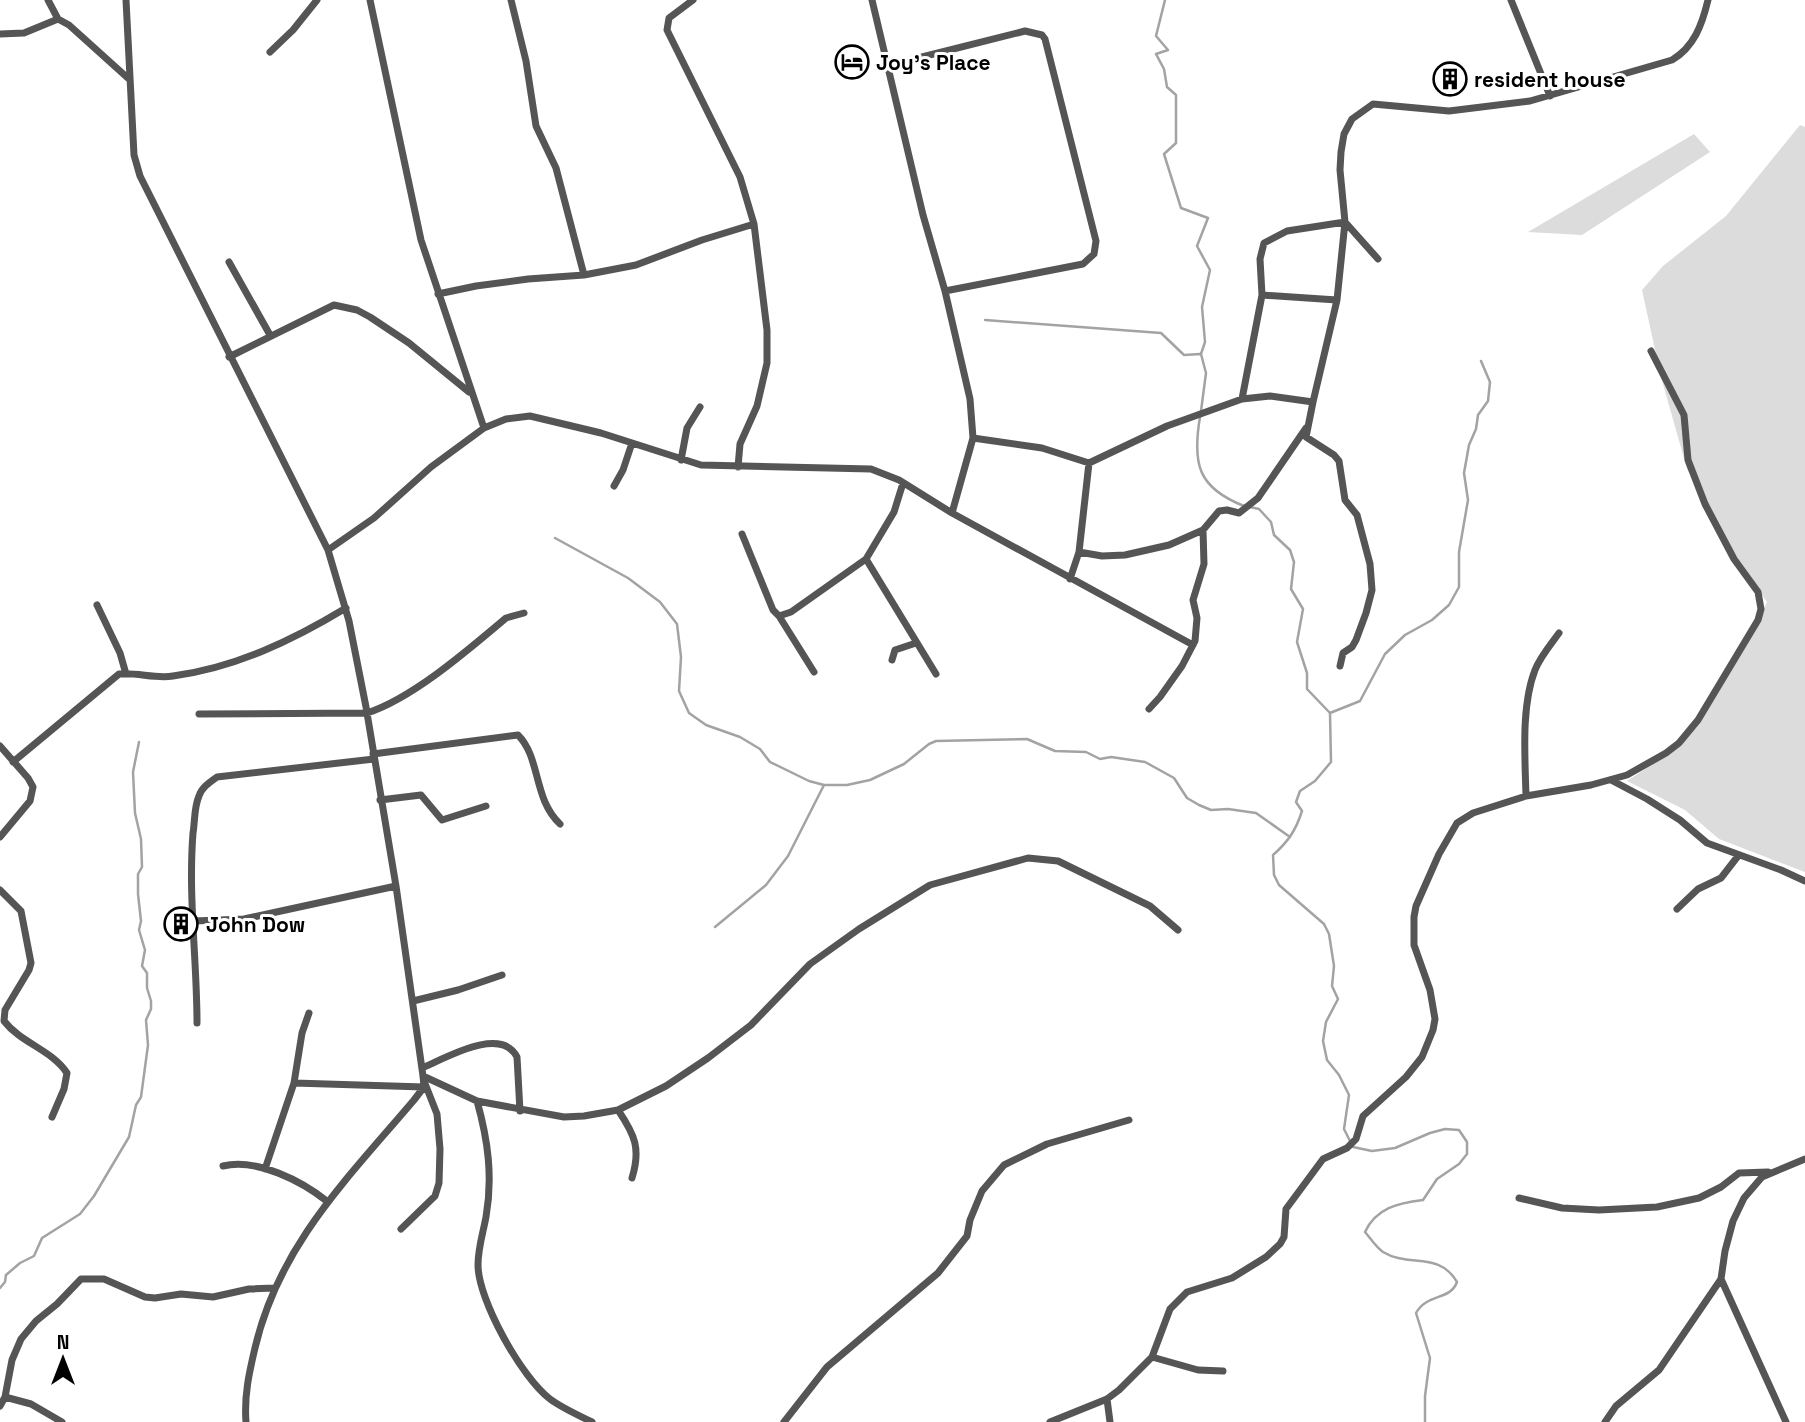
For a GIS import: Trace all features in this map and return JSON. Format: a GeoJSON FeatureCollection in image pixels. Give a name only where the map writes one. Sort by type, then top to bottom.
{"type":"FeatureCollection","features":[{"type":"Feature","properties":{"kind":"street"},"geometry":{"type":"LineString","coordinates":[[48,0],[58,19],[69,25],[130,80]]}},
{"type":"Feature","properties":{"kind":"street"},"geometry":{"type":"LineString","coordinates":[[126,0],[134,155],[140,176],[328,550],[345,608],[367,713],[396,886],[423,1078],[437,1114],[440,1149],[439,1183],[435,1196],[401,1229]]}},
{"type":"Feature","properties":{"kind":"street"},"geometry":{"type":"LineString","coordinates":[[270,52],[293,30],[317,0]]}},
{"type":"Feature","properties":{"kind":"street"},"geometry":{"type":"LineString","coordinates":[[370,0],[410,198],[438,295],[484,428]]}},
{"type":"Feature","properties":{"kind":"street"},"geometry":{"type":"LineString","coordinates":[[511,0],[526,61],[536,126],[556,168],[584,275]]}},
{"type":"Feature","properties":{"kind":"street"},"geometry":{"type":"LineString","coordinates":[[693,0],[669,18],[667,30],[740,177],[754,224],[767,330],[767,363],[757,406],[740,444],[738,467]]}},
{"type":"Feature","properties":{"kind":"street"},"geometry":{"type":"LineString","coordinates":[[873,0],[923,215],[945,291],[970,399],[973,438],[952,513]]}},
{"type":"Feature","properties":{"kind":"street"},"geometry":{"type":"LineString","coordinates":[[1511,0],[1550,96]]}},
{"type":"Feature","properties":{"kind":"street"},"geometry":{"type":"LineString","coordinates":[[1339,666],[1343,653],[1352,647],[1360,631],[1370,602],[1372,578],[1357,515],[1343,494],[1339,461],[1334,455],[1308,441],[1306,435],[1337,300],[1345,222],[1340,170],[1344,134],[1352,119],[1363,109],[1383,103],[1420,110],[1450,111],[1512,104],[1550,96],[1672,61],[1688,48],[1693,40],[1708,0]]}},
{"type":"Feature","properties":{"kind":"street"},"geometry":{"type":"LineString","coordinates":[[0,34],[24,33],[58,19]]}},
{"type":"Feature","properties":{"kind":"street"},"geometry":{"type":"LineString","coordinates":[[890,65],[1024,31],[1042,35],[1096,241],[1094,254],[1083,264],[945,291]]}},
{"type":"Feature","properties":{"kind":"street"},"geometry":{"type":"LineString","coordinates":[[1345,222],[1378,258]]}},
{"type":"Feature","properties":{"kind":"street"},"geometry":{"type":"LineString","coordinates":[[1242,399],[1262,295],[1260,259],[1264,243],[1287,231],[1345,222]]}},
{"type":"Feature","properties":{"kind":"street"},"geometry":{"type":"LineString","coordinates":[[438,295],[476,286],[584,275],[636,265],[754,224]]}},
{"type":"Feature","properties":{"kind":"street"},"geometry":{"type":"LineString","coordinates":[[229,262],[270,335]]}},
{"type":"Feature","properties":{"kind":"street"},"geometry":{"type":"LineString","coordinates":[[1262,295],[1337,300]]}},
{"type":"Feature","properties":{"kind":"street"},"geometry":{"type":"LineString","coordinates":[[229,357],[334,305],[357,310],[409,343],[471,394]]}},
{"type":"Feature","properties":{"kind":"street"},"geometry":{"type":"LineString","coordinates":[[1050,1422],[1107,1399],[1152,1357],[1170,1310],[1187,1292],[1232,1278],[1266,1257],[1284,1237],[1285,1213],[1289,1204],[1323,1159],[1347,1148],[1356,1139],[1363,1116],[1406,1077],[1422,1057],[1435,1019],[1430,989],[1414,945],[1414,917],[1416,905],[1452,829],[1464,817],[1526,796],[1611,780],[1646,765],[1679,744],[1732,666],[1758,620],[1761,609],[1758,592],[1734,559],[1705,505],[1686,452],[1684,415],[1651,351]]}},
{"type":"Feature","properties":{"kind":"street"},"geometry":{"type":"LineString","coordinates":[[973,438],[1042,448],[1089,463],[1167,426],[1242,399],[1270,396],[1313,402]]}},
{"type":"Feature","properties":{"kind":"street"},"geometry":{"type":"LineString","coordinates":[[681,460],[687,428],[700,407]]}},
{"type":"Feature","properties":{"kind":"street"},"geometry":{"type":"LineString","coordinates":[[328,550],[374,518],[431,467],[484,428],[506,418],[530,416],[601,433],[701,465],[871,469],[885,473],[1193,646]]}},
{"type":"Feature","properties":{"kind":"street"},"geometry":{"type":"LineString","coordinates":[[1079,552],[1111,556],[1138,553],[1169,545],[1203,530],[1219,511],[1239,513],[1258,498],[1307,427]]}},
{"type":"Feature","properties":{"kind":"street"},"geometry":{"type":"LineString","coordinates":[[614,486],[623,470],[632,443]]}},
{"type":"Feature","properties":{"kind":"street"},"geometry":{"type":"LineString","coordinates":[[1070,579],[1079,552],[1089,463]]}},
{"type":"Feature","properties":{"kind":"street"},"geometry":{"type":"LineString","coordinates":[[779,616],[791,612],[866,559],[894,512],[903,483]]}},
{"type":"Feature","properties":{"kind":"street"},"geometry":{"type":"LineString","coordinates":[[1149,709],[1160,697],[1193,646],[1197,618],[1193,600],[1204,564],[1203,530]]}},
{"type":"Feature","properties":{"kind":"street"},"geometry":{"type":"LineString","coordinates":[[741,534],[773,610],[814,672]]}},
{"type":"Feature","properties":{"kind":"street"},"geometry":{"type":"LineString","coordinates":[[866,559],[936,674]]}},
{"type":"Feature","properties":{"kind":"street"},"geometry":{"type":"LineString","coordinates":[[97,604],[126,674]]}},
{"type":"Feature","properties":{"kind":"street"},"geometry":{"type":"LineString","coordinates":[[13,762],[115,677],[126,674],[171,677],[239,659],[306,632],[345,608]]}},
{"type":"Feature","properties":{"kind":"street"},"geometry":{"type":"LineString","coordinates":[[199,714],[367,713],[410,692],[506,618],[524,613]]}},
{"type":"Feature","properties":{"kind":"street"},"geometry":{"type":"LineString","coordinates":[[1526,796],[1525,738],[1531,684],[1536,668],[1559,633]]}},
{"type":"Feature","properties":{"kind":"street"},"geometry":{"type":"LineString","coordinates":[[892,660],[895,650],[916,643]]}},
{"type":"Feature","properties":{"kind":"street"},"geometry":{"type":"LineString","coordinates":[[197,1023],[194,921],[190,885],[196,809],[198,796],[209,782],[217,777],[518,735],[528,749],[545,803],[560,824]]}},
{"type":"Feature","properties":{"kind":"street"},"geometry":{"type":"LineString","coordinates":[[0,746],[31,783],[33,793],[30,801],[0,837]]}},
{"type":"Feature","properties":{"kind":"street"},"geometry":{"type":"LineString","coordinates":[[1611,780],[1680,820],[1707,843],[1805,881]]}},
{"type":"Feature","properties":{"kind":"street"},"geometry":{"type":"LineString","coordinates":[[380,800],[421,795],[442,820],[486,806]]}},
{"type":"Feature","properties":{"kind":"street"},"geometry":{"type":"LineString","coordinates":[[1677,909],[1698,889],[1721,878],[1738,856]]}},
{"type":"Feature","properties":{"kind":"street"},"geometry":{"type":"LineString","coordinates":[[294,1083],[423,1078],[477,1101],[520,1111],[564,1117],[618,1110],[666,1086],[708,1058],[751,1025],[810,964],[859,929],[938,881],[1028,858],[1050,859],[1078,870],[1150,906],[1178,930]]}},
{"type":"Feature","properties":{"kind":"street"},"geometry":{"type":"LineString","coordinates":[[194,921],[244,919],[396,886]]}},
{"type":"Feature","properties":{"kind":"street"},"geometry":{"type":"LineString","coordinates":[[0,890],[21,911],[31,963],[4,1013],[4,1021],[67,1073],[64,1089],[52,1117]]}},
{"type":"Feature","properties":{"kind":"street"},"geometry":{"type":"LineString","coordinates":[[413,1001],[502,975]]}},
{"type":"Feature","properties":{"kind":"street"},"geometry":{"type":"LineString","coordinates":[[265,1168],[294,1083],[302,1033],[309,1013]]}},
{"type":"Feature","properties":{"kind":"street"},"geometry":{"type":"LineString","coordinates":[[246,1422],[248,1377],[274,1289],[300,1240],[423,1078],[475,1045],[492,1043],[505,1047],[517,1057],[520,1111]]}},
{"type":"Feature","properties":{"kind":"street"},"geometry":{"type":"LineString","coordinates":[[477,1101],[487,1135],[489,1161],[490,1189],[478,1265],[486,1302],[507,1343],[534,1381],[550,1399],[592,1422]]}},
{"type":"Feature","properties":{"kind":"street"},"geometry":{"type":"LineString","coordinates":[[618,1110],[628,1124],[638,1152],[632,1178]]}},
{"type":"Feature","properties":{"kind":"street"},"geometry":{"type":"LineString","coordinates":[[786,1422],[827,1367],[938,1273],[967,1236],[970,1220],[982,1191],[1004,1165],[1047,1144],[1129,1120]]}},
{"type":"Feature","properties":{"kind":"street"},"geometry":{"type":"LineString","coordinates":[[1519,1198],[1562,1208],[1610,1210],[1657,1206],[1699,1198],[1721,1187],[1739,1173],[1772,1171],[1805,1159]]}},
{"type":"Feature","properties":{"kind":"street"},"geometry":{"type":"LineString","coordinates":[[223,1166],[265,1168],[311,1189],[328,1202]]}},
{"type":"Feature","properties":{"kind":"street"},"geometry":{"type":"LineString","coordinates":[[1605,1422],[1616,1406],[1659,1370],[1721,1279],[1725,1251],[1738,1210],[1752,1188],[1772,1171]]}},
{"type":"Feature","properties":{"kind":"street"},"geometry":{"type":"LineString","coordinates":[[0,1406],[5,1397],[12,1360],[21,1339],[36,1321],[81,1279],[104,1279],[135,1294],[155,1298],[181,1294],[213,1297],[249,1289],[274,1289]]}},
{"type":"Feature","properties":{"kind":"street"},"geometry":{"type":"LineString","coordinates":[[1721,1279],[1786,1422]]}},
{"type":"Feature","properties":{"kind":"street"},"geometry":{"type":"LineString","coordinates":[[1152,1357],[1198,1370],[1223,1371]]}},
{"type":"Feature","properties":{"kind":"street"},"geometry":{"type":"LineString","coordinates":[[5,1397],[31,1404],[62,1422]]}},
{"type":"Feature","properties":{"kind":"street"},"geometry":{"type":"LineString","coordinates":[[1107,1399],[1110,1422]]}},
{"type":"Feature","properties":{"kind":"shaded area"},"geometry":{"type":"Polygon","coordinates":[[[1800,125],[1805,127],[1805,872],[1719,839],[1685,810],[1627,781],[1682,745],[1748,642],[1767,602],[1738,561],[1687,469],[1661,377],[1642,290],[1663,266],[1726,216],[1800,125]]]}},
{"type":"Feature","properties":{"kind":"shaded area"},"geometry":{"type":"Polygon","coordinates":[[[1694,134],[1710,152],[1582,235],[1528,232],[1694,134]]]}},
{"type":"Feature","properties":{"kind":"waterway"},"geometry":{"type":"LineString","coordinates":[[1165,0],[1156,36],[1168,50],[1156,54],[1164,69],[1167,87],[1176,95],[1176,143],[1164,154],[1181,208],[1208,218],[1197,246],[1210,270],[1202,307],[1205,342],[1201,354],[1206,373],[1201,411]]}},
{"type":"Feature","properties":{"kind":"waterway"},"geometry":{"type":"LineString","coordinates":[[985,320],[1161,333],[1184,355],[1200,354]]}},
{"type":"Feature","properties":{"kind":"waterway"},"geometry":{"type":"LineString","coordinates":[[1425,1422],[1430,1358],[1416,1313],[1426,1302],[1449,1292],[1457,1282],[1442,1266],[1393,1257],[1383,1252],[1365,1232],[1375,1217],[1389,1208],[1423,1200],[1437,1179],[1459,1164],[1467,1154],[1467,1142],[1459,1130],[1445,1129],[1395,1148],[1372,1151],[1353,1147],[1344,1129],[1349,1095],[1339,1075],[1327,1060],[1323,1041],[1326,1022],[1338,999],[1332,986],[1334,966],[1329,934],[1324,924],[1279,885],[1274,875],[1273,855],[1297,824],[1302,811],[1296,802],[1300,791],[1315,781],[1331,762],[1330,713],[1360,701],[1385,654],[1405,635],[1432,620],[1449,605],[1459,587],[1459,552],[1468,500],[1464,473],[1478,415],[1488,401],[1490,382],[1481,361]]}},
{"type":"Feature","properties":{"kind":"waterway"},"geometry":{"type":"LineString","coordinates":[[1200,417],[1197,448],[1202,472],[1217,491],[1244,506]]}},
{"type":"Feature","properties":{"kind":"waterway"},"geometry":{"type":"LineString","coordinates":[[1250,507],[1259,509],[1271,522],[1274,535],[1290,550],[1294,562],[1291,589],[1303,609],[1297,642],[1307,673],[1307,689],[1330,713]]}},
{"type":"Feature","properties":{"kind":"waterway"},"geometry":{"type":"LineString","coordinates":[[555,538],[628,578],[660,602],[677,624],[681,657],[679,691],[689,713],[706,725],[740,737],[760,749],[770,762],[809,781],[824,785],[847,785],[870,780],[904,764],[936,741],[1027,739],[1055,751],[1086,752],[1100,759],[1111,757],[1145,762],[1174,778],[1187,798],[1199,805],[1211,810],[1228,809],[1256,813],[1290,837]]}},
{"type":"Feature","properties":{"kind":"waterway"},"geometry":{"type":"LineString","coordinates":[[0,1288],[6,1275],[34,1256],[42,1238],[80,1214],[94,1196],[129,1137],[136,1105],[141,1097],[148,1045],[146,1020],[151,1001],[147,988],[147,973],[142,966],[145,950],[139,930],[141,921],[138,874],[142,867],[141,839],[135,813],[133,772],[139,742]]}},
{"type":"Feature","properties":{"kind":"waterway"},"geometry":{"type":"LineString","coordinates":[[715,927],[766,885],[788,856],[824,785]]}},
{"type":"Feature","properties":{"kind":"place","name":"Joy's Place"},"geometry":{"type":"Point","coordinates":[852,62]}},
{"type":"Feature","properties":{"kind":"place","name":"resident house"},"geometry":{"type":"Point","coordinates":[1450,79]}},
{"type":"Feature","properties":{"kind":"place","name":"John Dow"},"geometry":{"type":"Point","coordinates":[181,924]}}]}
